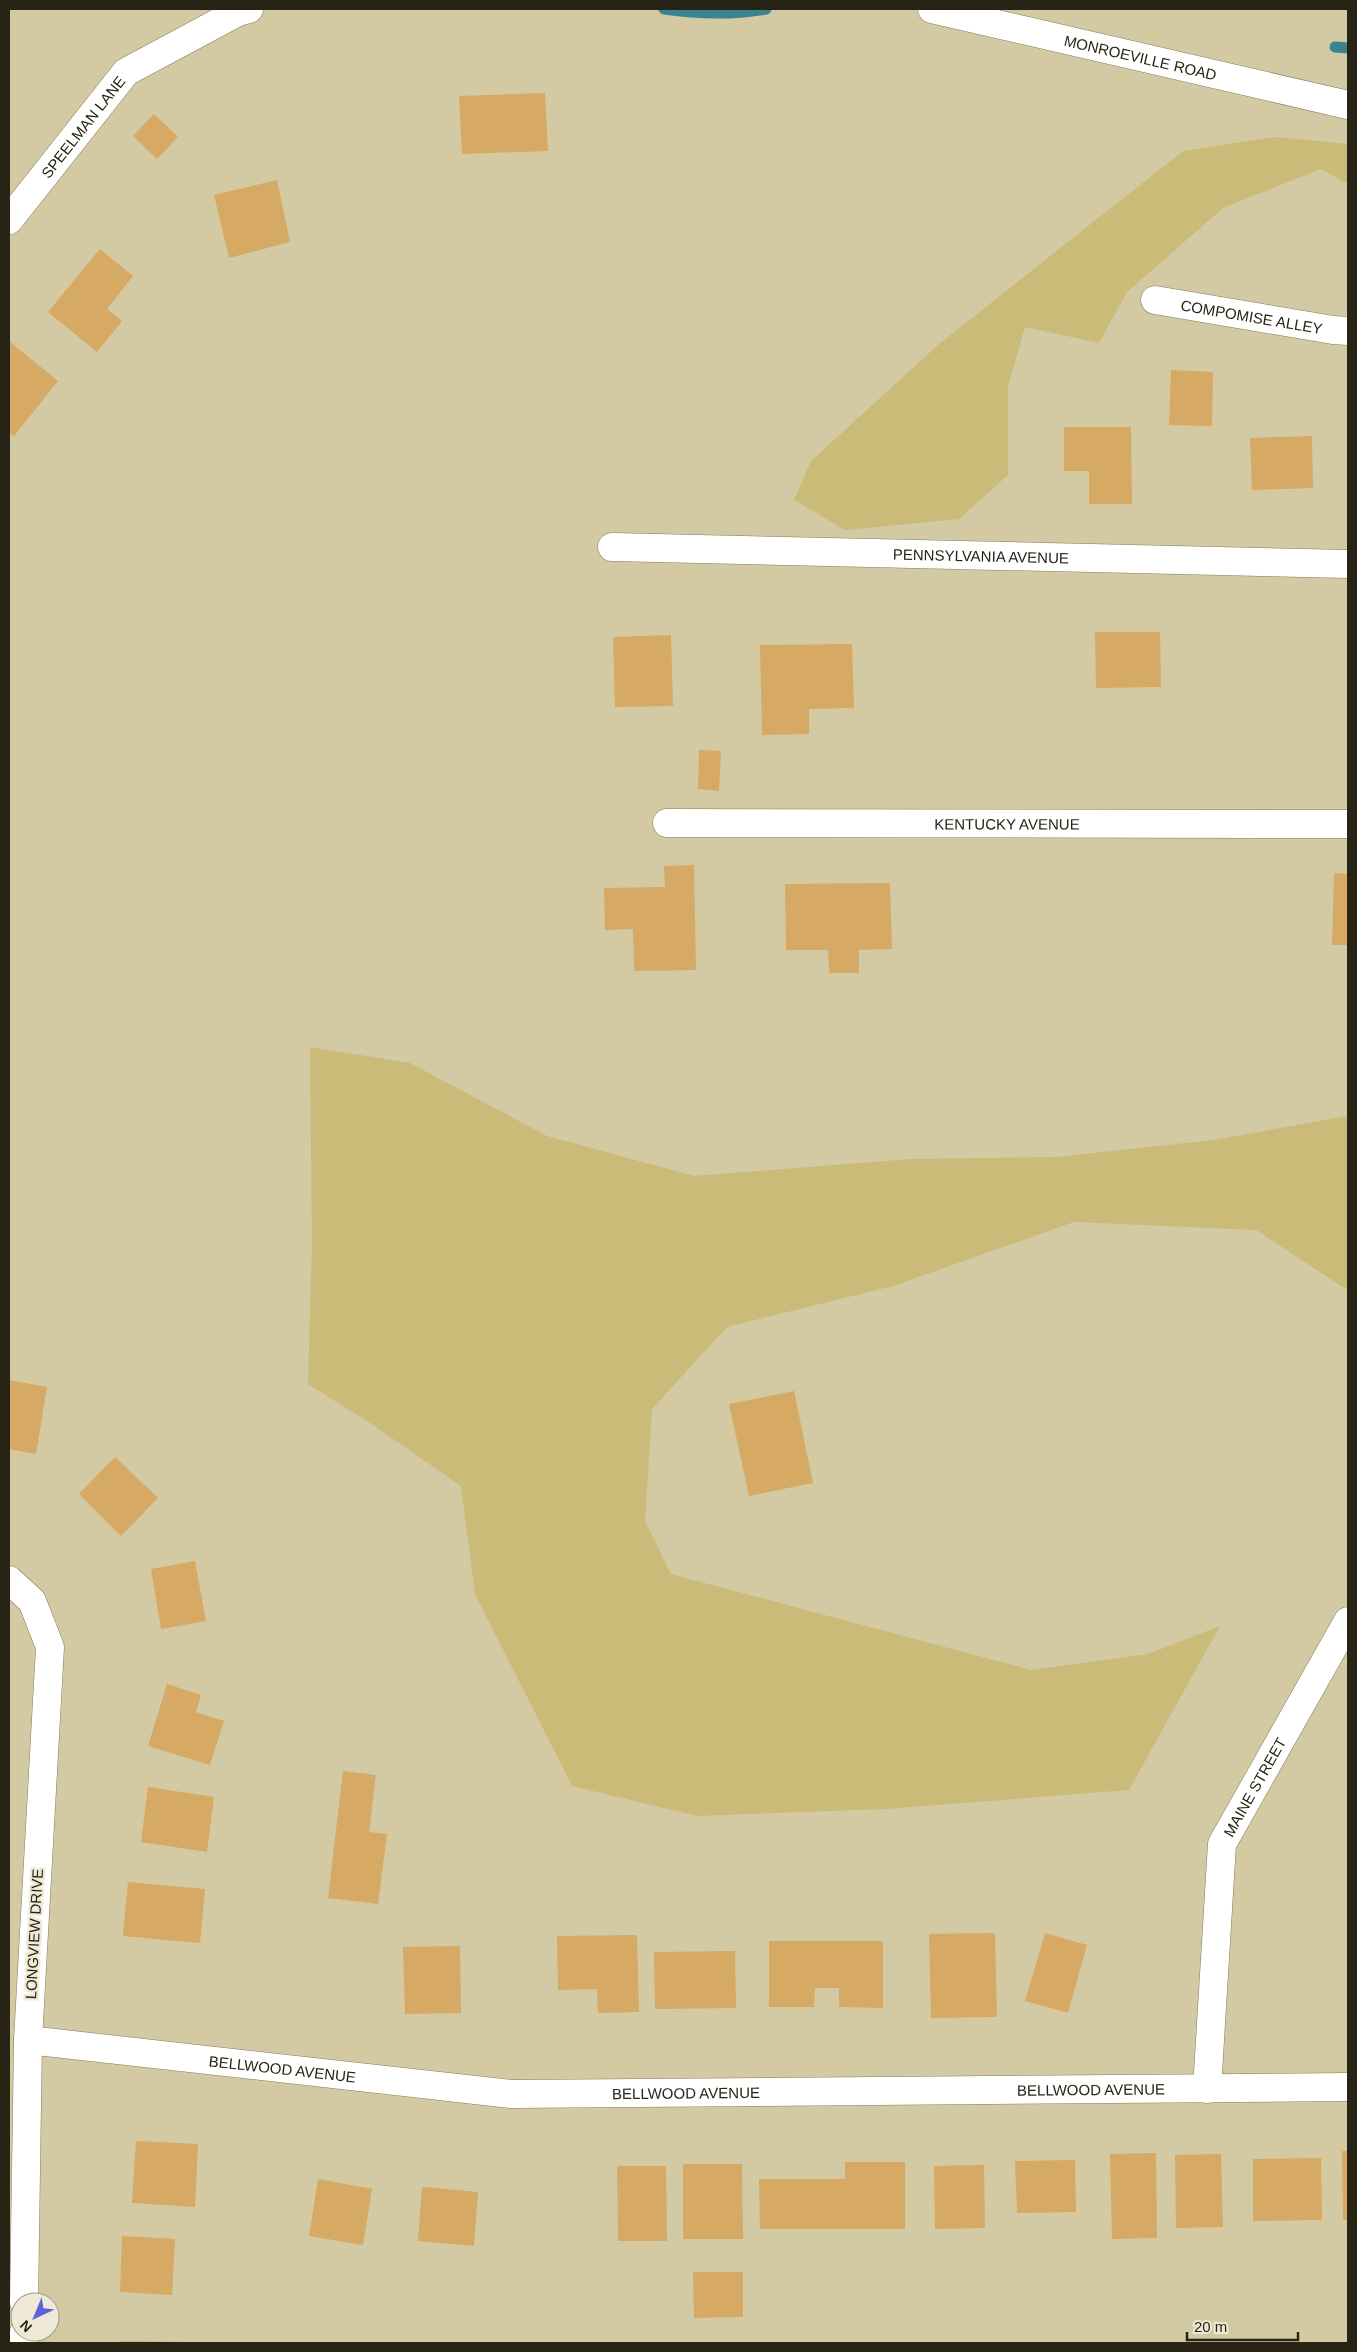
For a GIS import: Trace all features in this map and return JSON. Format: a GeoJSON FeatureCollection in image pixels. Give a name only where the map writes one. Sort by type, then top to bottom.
{"type":"FeatureCollection","features":[{"type":"Feature","properties":{"kind":"street","name":"SPEELMAN LANE"},"geometry":{"type":"LineString","coordinates":[[9,220],[126,72],[238,12],[249,9]]}},
{"type":"Feature","properties":{"kind":"street","name":"MONROEVILLE ROAD"},"geometry":{"type":"LineString","coordinates":[[932,9],[1348,105]]}},
{"type":"Feature","properties":{"kind":"street","name":"COMPOMISE ALLEY"},"geometry":{"type":"LineString","coordinates":[[1155,300],[1348,331]]}},
{"type":"Feature","properties":{"kind":"street","name":"PENNSYLVANIA AVENUE"},"geometry":{"type":"LineString","coordinates":[[612,547],[1348,564]]}},
{"type":"Feature","properties":{"kind":"street","name":"KENTUCKY AVENUE"},"geometry":{"type":"LineString","coordinates":[[667,823],[1348,824]]}},
{"type":"Feature","properties":{"kind":"street","name":"LONGVIEW DRIVE"},"geometry":{"type":"LineString","coordinates":[[9,1580],[32,1601],[50,1647],[28,2040],[24,2292]]}},
{"type":"Feature","properties":{"kind":"street","name":"MAINE STREET"},"geometry":{"type":"LineString","coordinates":[[1207,2089],[1222,1844],[1348,1621]]}},
{"type":"Feature","properties":{"kind":"street","name":"BELLWOOD AVENUE"},"geometry":{"type":"LineString","coordinates":[[28,2040],[511,2094],[1348,2087]]}},
{"type":"Feature","properties":{"kind":"shaded area"},"geometry":{"type":"Polygon","coordinates":[[[1276,137],[1348,144],[1348,184],[1321,169],[1223,208],[1127,292],[1099,343],[1025,327],[1008,387],[1008,475],[959,519],[845,530],[794,500],[811,461],[939,344],[1183,151],[1276,137]]]}},
{"type":"Feature","properties":{"kind":"shaded area"},"geometry":{"type":"Polygon","coordinates":[[[310,1047],[410,1063],[547,1136],[694,1176],[910,1159],[1057,1157],[1213,1140],[1348,1116],[1348,1287],[1344,1288],[1256,1230],[1074,1222],[893,1286],[727,1327],[652,1409],[645,1521],[671,1574],[1031,1670],[1148,1654],[1220,1626],[1129,1790],[885,1809],[697,1816],[572,1786],[475,1594],[461,1486],[373,1425],[308,1384],[312,1245],[310,1047]]]}},
{"type":"Feature","properties":{"kind":"building"},"geometry":{"type":"Polygon","coordinates":[[[545,93],[548,151],[462,154],[459,96],[545,93]]]}},
{"type":"Feature","properties":{"kind":"building"},"geometry":{"type":"Polygon","coordinates":[[[154,114],[178,137],[157,159],[133,136],[154,114]]]}},
{"type":"Feature","properties":{"kind":"building"},"geometry":{"type":"Polygon","coordinates":[[[277,180],[290,242],[229,258],[214,195],[277,180]]]}},
{"type":"Feature","properties":{"kind":"building"},"geometry":{"type":"Polygon","coordinates":[[[100,249],[133,276],[107,309],[122,321],[97,352],[48,312],[100,249]]]}},
{"type":"Feature","properties":{"kind":"building"},"geometry":{"type":"Polygon","coordinates":[[[9,341],[58,381],[14,436],[9,432],[9,341]]]}},
{"type":"Feature","properties":{"kind":"building"},"geometry":{"type":"Polygon","coordinates":[[[1171,370],[1213,372],[1212,426],[1169,425],[1171,370]]]}},
{"type":"Feature","properties":{"kind":"building"},"geometry":{"type":"Polygon","coordinates":[[[1064,427],[1131,427],[1132,504],[1089,504],[1089,471],[1064,471],[1064,427]]]}},
{"type":"Feature","properties":{"kind":"building"},"geometry":{"type":"Polygon","coordinates":[[[1312,436],[1313,488],[1252,490],[1250,438],[1312,436]]]}},
{"type":"Feature","properties":{"kind":"building"},"geometry":{"type":"Polygon","coordinates":[[[1095,632],[1160,632],[1161,687],[1096,688],[1095,632]]]}},
{"type":"Feature","properties":{"kind":"building"},"geometry":{"type":"Polygon","coordinates":[[[671,635],[673,706],[615,707],[613,637],[671,635]]]}},
{"type":"Feature","properties":{"kind":"building"},"geometry":{"type":"Polygon","coordinates":[[[852,644],[854,708],[809,709],[809,734],[762,735],[760,645],[852,644]]]}},
{"type":"Feature","properties":{"kind":"building"},"geometry":{"type":"Polygon","coordinates":[[[699,750],[721,751],[719,791],[698,789],[699,750]]]}},
{"type":"Feature","properties":{"kind":"building"},"geometry":{"type":"Polygon","coordinates":[[[694,865],[696,970],[634,971],[633,929],[605,930],[604,888],[665,887],[664,866],[694,865]]]}},
{"type":"Feature","properties":{"kind":"building"},"geometry":{"type":"Polygon","coordinates":[[[1334,873],[1348,874],[1348,945],[1332,945],[1334,873]]]}},
{"type":"Feature","properties":{"kind":"building"},"geometry":{"type":"Polygon","coordinates":[[[890,883],[892,949],[859,950],[859,973],[829,973],[828,950],[786,950],[785,884],[890,883]]]}},
{"type":"Feature","properties":{"kind":"building"},"geometry":{"type":"Polygon","coordinates":[[[9,1380],[47,1387],[36,1454],[9,1449],[9,1380]]]}},
{"type":"Feature","properties":{"kind":"building"},"geometry":{"type":"Polygon","coordinates":[[[794,1391],[813,1483],[749,1496],[729,1404],[794,1391]]]}},
{"type":"Feature","properties":{"kind":"building"},"geometry":{"type":"Polygon","coordinates":[[[115,1457],[158,1498],[121,1536],[79,1494],[115,1457]]]}},
{"type":"Feature","properties":{"kind":"building"},"geometry":{"type":"Polygon","coordinates":[[[195,1561],[206,1621],[161,1629],[151,1569],[195,1561]]]}},
{"type":"Feature","properties":{"kind":"building"},"geometry":{"type":"Polygon","coordinates":[[[167,1684],[201,1695],[196,1712],[224,1721],[210,1765],[148,1746],[167,1684]]]}},
{"type":"Feature","properties":{"kind":"building"},"geometry":{"type":"Polygon","coordinates":[[[343,1771],[376,1775],[369,1832],[387,1834],[378,1904],[328,1898],[343,1771]]]}},
{"type":"Feature","properties":{"kind":"building"},"geometry":{"type":"Polygon","coordinates":[[[148,1787],[214,1797],[207,1852],[141,1842],[148,1787]]]}},
{"type":"Feature","properties":{"kind":"building"},"geometry":{"type":"Polygon","coordinates":[[[128,1882],[205,1889],[200,1943],[123,1936],[128,1882]]]}},
{"type":"Feature","properties":{"kind":"building"},"geometry":{"type":"Polygon","coordinates":[[[995,1933],[997,2017],[931,2018],[929,1934],[995,1933]]]}},
{"type":"Feature","properties":{"kind":"building"},"geometry":{"type":"Polygon","coordinates":[[[1045,1933],[1087,1945],[1068,2013],[1025,2001],[1045,1933]]]}},
{"type":"Feature","properties":{"kind":"building"},"geometry":{"type":"Polygon","coordinates":[[[637,1935],[639,2012],[598,2013],[597,1989],[558,1990],[557,1936],[637,1935]]]}},
{"type":"Feature","properties":{"kind":"building"},"geometry":{"type":"Polygon","coordinates":[[[769,1941],[883,1941],[883,2008],[839,2007],[839,1988],[815,1988],[814,2007],[769,2007],[769,1941]]]}},
{"type":"Feature","properties":{"kind":"building"},"geometry":{"type":"Polygon","coordinates":[[[460,1946],[461,2013],[405,2014],[403,1947],[460,1946]]]}},
{"type":"Feature","properties":{"kind":"building"},"geometry":{"type":"Polygon","coordinates":[[[735,1951],[736,2008],[655,2009],[654,1952],[735,1951]]]}},
{"type":"Feature","properties":{"kind":"building"},"geometry":{"type":"Polygon","coordinates":[[[136,2141],[198,2144],[195,2207],[132,2203],[136,2141]]]}},
{"type":"Feature","properties":{"kind":"building"},"geometry":{"type":"Polygon","coordinates":[[[1342,2151],[1348,2151],[1348,2220],[1343,2220],[1342,2151]]]}},
{"type":"Feature","properties":{"kind":"building"},"geometry":{"type":"Polygon","coordinates":[[[1156,2153],[1157,2238],[1112,2239],[1110,2154],[1156,2153]]]}},
{"type":"Feature","properties":{"kind":"building"},"geometry":{"type":"Polygon","coordinates":[[[1221,2154],[1223,2227],[1176,2228],[1175,2155],[1221,2154]]]}},
{"type":"Feature","properties":{"kind":"building"},"geometry":{"type":"Polygon","coordinates":[[[1321,2158],[1322,2220],[1253,2221],[1253,2159],[1321,2158]]]}},
{"type":"Feature","properties":{"kind":"building"},"geometry":{"type":"Polygon","coordinates":[[[1075,2160],[1076,2212],[1017,2213],[1015,2161],[1075,2160]]]}},
{"type":"Feature","properties":{"kind":"building"},"geometry":{"type":"Polygon","coordinates":[[[845,2162],[905,2162],[905,2229],[760,2229],[759,2179],[845,2179],[845,2162]]]}},
{"type":"Feature","properties":{"kind":"building"},"geometry":{"type":"Polygon","coordinates":[[[683,2164],[742,2164],[743,2239],[683,2239],[683,2164]]]}},
{"type":"Feature","properties":{"kind":"building"},"geometry":{"type":"Polygon","coordinates":[[[984,2165],[985,2228],[935,2229],[934,2166],[984,2165]]]}},
{"type":"Feature","properties":{"kind":"building"},"geometry":{"type":"Polygon","coordinates":[[[617,2166],[666,2166],[667,2241],[618,2241],[617,2166]]]}},
{"type":"Feature","properties":{"kind":"building"},"geometry":{"type":"Polygon","coordinates":[[[318,2179],[372,2189],[363,2245],[309,2236],[318,2179]]]}},
{"type":"Feature","properties":{"kind":"building"},"geometry":{"type":"Polygon","coordinates":[[[422,2187],[478,2192],[474,2246],[418,2241],[422,2187]]]}},
{"type":"Feature","properties":{"kind":"building"},"geometry":{"type":"Polygon","coordinates":[[[122,2236],[175,2239],[172,2295],[120,2292],[122,2236]]]}},
{"type":"Feature","properties":{"kind":"building"},"geometry":{"type":"Polygon","coordinates":[[[693,2272],[743,2272],[743,2317],[694,2318],[693,2272]]]}},
{"type":"Feature","properties":{"kind":"building"},"geometry":{"type":"Polygon","coordinates":[[[120,2341],[188,2342],[188,2343],[120,2343],[120,2341]]]}},
{"type":"Feature","properties":{"kind":"waterway"},"geometry":{"type":"LineString","coordinates":[[664,9],[715,13],[766,9]]}},
{"type":"Feature","properties":{"kind":"waterway"},"geometry":{"type":"LineString","coordinates":[[1335,47],[1348,48]]}}]}
